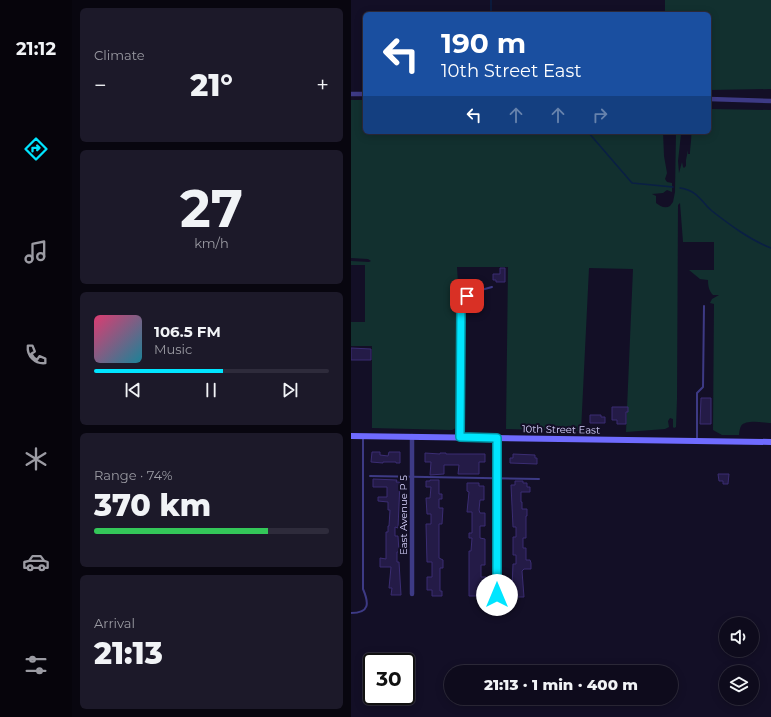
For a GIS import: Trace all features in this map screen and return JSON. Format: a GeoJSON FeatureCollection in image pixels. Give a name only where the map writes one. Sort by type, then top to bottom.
{"type":"FeatureCollection","features":[{"type":"Feature","properties":{"kind":"main road","name":"10th Street East"},"geometry":{"type":"LineString","coordinates":[[351,436],[771,442]]}},
{"type":"Feature","properties":{"kind":"street"},"geometry":{"type":"LineString","coordinates":[[351,94],[363,94]]}},
{"type":"Feature","properties":{"kind":"street"},"geometry":{"type":"LineString","coordinates":[[711,99],[771,100]]}},
{"type":"Feature","properties":{"kind":"street","name":"East Avenue P 5"},"geometry":{"type":"LineString","coordinates":[[412,436],[412,594]]}},
{"type":"Feature","properties":{"kind":"street"},"geometry":{"type":"LineString","coordinates":[[497,438],[497,595]]}},
{"type":"Feature","properties":{"kind":"lane"},"geometry":{"type":"LineString","coordinates":[[460,437],[464,298],[481,290],[492,287]]}},
{"type":"Feature","properties":{"kind":"lane"},"geometry":{"type":"LineString","coordinates":[[697,441],[697,393],[703,387],[704,306]]}},
{"type":"Feature","properties":{"kind":"lane"},"geometry":{"type":"LineString","coordinates":[[351,613],[358,613],[364,610],[367,605],[367,599],[363,589],[363,436]]}},
{"type":"Feature","properties":{"kind":"lane"},"geometry":{"type":"LineString","coordinates":[[370,476],[539,479]]}},
{"type":"Feature","properties":{"kind":"green space"},"geometry":{"type":"Polygon","coordinates":[[[665,0],[771,0],[771,89],[711,90],[711,12],[665,12],[665,0]]]}},
{"type":"Feature","properties":{"kind":"green space"},"geometry":{"type":"Polygon","coordinates":[[[351,100],[363,100],[363,134],[663,134],[664,156],[667,173],[665,179],[667,182],[672,183],[672,192],[667,190],[663,193],[652,194],[656,196],[656,203],[664,207],[670,206],[673,202],[675,192],[676,134],[681,134],[678,161],[679,173],[682,162],[684,168],[686,166],[688,150],[688,154],[690,154],[691,134],[711,134],[711,109],[771,110],[771,423],[755,422],[743,424],[739,435],[722,435],[713,430],[714,304],[710,303],[712,299],[719,295],[713,295],[709,288],[708,280],[700,279],[689,270],[714,270],[714,242],[683,242],[680,203],[678,205],[677,399],[676,427],[674,428],[673,419],[670,418],[668,421],[669,427],[665,429],[626,432],[633,269],[589,268],[581,431],[506,429],[508,267],[457,267],[459,301],[456,428],[452,430],[372,428],[372,346],[351,346],[351,322],[365,322],[365,265],[351,265],[351,261],[371,261],[368,259],[351,258],[351,100]]]}},
{"type":"Feature","properties":{"kind":"building"},"geometry":{"type":"Polygon","coordinates":[[[500,268],[505,268],[505,282],[496,282],[496,280],[493,280],[493,274],[500,274],[500,268]]]}},
{"type":"Feature","properties":{"kind":"building"},"geometry":{"type":"Polygon","coordinates":[[[351,348],[371,349],[371,360],[351,360],[351,348]]]}},
{"type":"Feature","properties":{"kind":"building"},"geometry":{"type":"Polygon","coordinates":[[[701,398],[711,398],[711,424],[700,424],[701,398]]]}},
{"type":"Feature","properties":{"kind":"building"},"geometry":{"type":"Polygon","coordinates":[[[612,407],[628,407],[628,412],[626,412],[626,424],[617,424],[617,420],[612,420],[612,407]]]}},
{"type":"Feature","properties":{"kind":"building"},"geometry":{"type":"Polygon","coordinates":[[[590,415],[601,415],[601,417],[605,417],[605,423],[590,423],[590,415]]]}},
{"type":"Feature","properties":{"kind":"building"},"geometry":{"type":"Polygon","coordinates":[[[372,452],[380,452],[380,455],[388,456],[389,452],[400,452],[400,463],[371,462],[372,452]]]}},
{"type":"Feature","properties":{"kind":"building"},"geometry":{"type":"Polygon","coordinates":[[[425,453],[485,454],[485,462],[479,462],[479,474],[458,474],[459,465],[444,465],[444,474],[430,475],[431,462],[425,462],[425,453]]]}},
{"type":"Feature","properties":{"kind":"building"},"geometry":{"type":"Polygon","coordinates":[[[513,454],[535,455],[535,458],[537,458],[537,464],[510,463],[510,458],[513,458],[513,454]]]}},
{"type":"Feature","properties":{"kind":"building"},"geometry":{"type":"Polygon","coordinates":[[[718,474],[729,474],[728,484],[723,484],[723,481],[719,481],[718,474]]]}},
{"type":"Feature","properties":{"kind":"building"},"geometry":{"type":"Polygon","coordinates":[[[373,479],[397,480],[396,482],[400,482],[398,528],[395,527],[395,536],[398,536],[399,552],[397,552],[397,562],[399,562],[401,595],[391,595],[392,588],[389,588],[391,567],[380,567],[380,558],[386,559],[386,532],[388,532],[390,510],[388,510],[388,502],[378,501],[378,497],[387,497],[387,487],[373,487],[373,479]]]}},
{"type":"Feature","properties":{"kind":"building"},"geometry":{"type":"Polygon","coordinates":[[[439,480],[439,494],[442,494],[442,499],[439,499],[439,508],[443,508],[442,524],[439,524],[439,558],[443,560],[443,568],[440,568],[440,591],[442,591],[442,596],[432,596],[432,590],[427,590],[427,577],[432,577],[432,562],[427,562],[426,524],[431,524],[431,514],[427,514],[426,498],[430,498],[431,487],[426,487],[426,481],[439,480]]]}},
{"type":"Feature","properties":{"kind":"building"},"geometry":{"type":"Polygon","coordinates":[[[515,481],[523,481],[523,483],[527,483],[527,487],[530,487],[530,492],[521,492],[522,509],[527,509],[526,538],[523,538],[523,548],[526,548],[526,560],[530,560],[531,563],[531,569],[524,569],[522,571],[524,597],[513,597],[512,588],[513,564],[516,564],[516,555],[513,555],[513,537],[516,537],[516,527],[513,527],[511,485],[515,485],[515,481]]]}},
{"type":"Feature","properties":{"kind":"building"},"geometry":{"type":"Polygon","coordinates":[[[467,483],[479,483],[479,486],[484,486],[484,500],[480,500],[479,510],[480,513],[485,513],[485,526],[480,526],[480,538],[485,539],[485,565],[481,565],[481,577],[486,577],[486,584],[485,591],[481,591],[480,596],[469,596],[469,551],[471,551],[472,538],[469,538],[469,533],[472,533],[472,512],[467,512],[469,492],[467,491],[467,483]]]}},
{"type":"Feature","properties":{"kind":"waterway"},"geometry":{"type":"LineString","coordinates":[[491,0],[491,12]]}},
{"type":"Feature","properties":{"kind":"waterway"},"geometry":{"type":"LineString","coordinates":[[590,134],[632,183],[673,187]]}},
{"type":"Feature","properties":{"kind":"waterway"},"geometry":{"type":"LineString","coordinates":[[680,188],[691,191],[712,211],[733,227],[755,241],[771,248]]}},
{"type":"Feature","properties":{"kind":"route"},"geometry":{"type":"LineString","coordinates":[[467,296],[464,298],[461,308],[460,437],[497,438],[497,595]]}}]}
